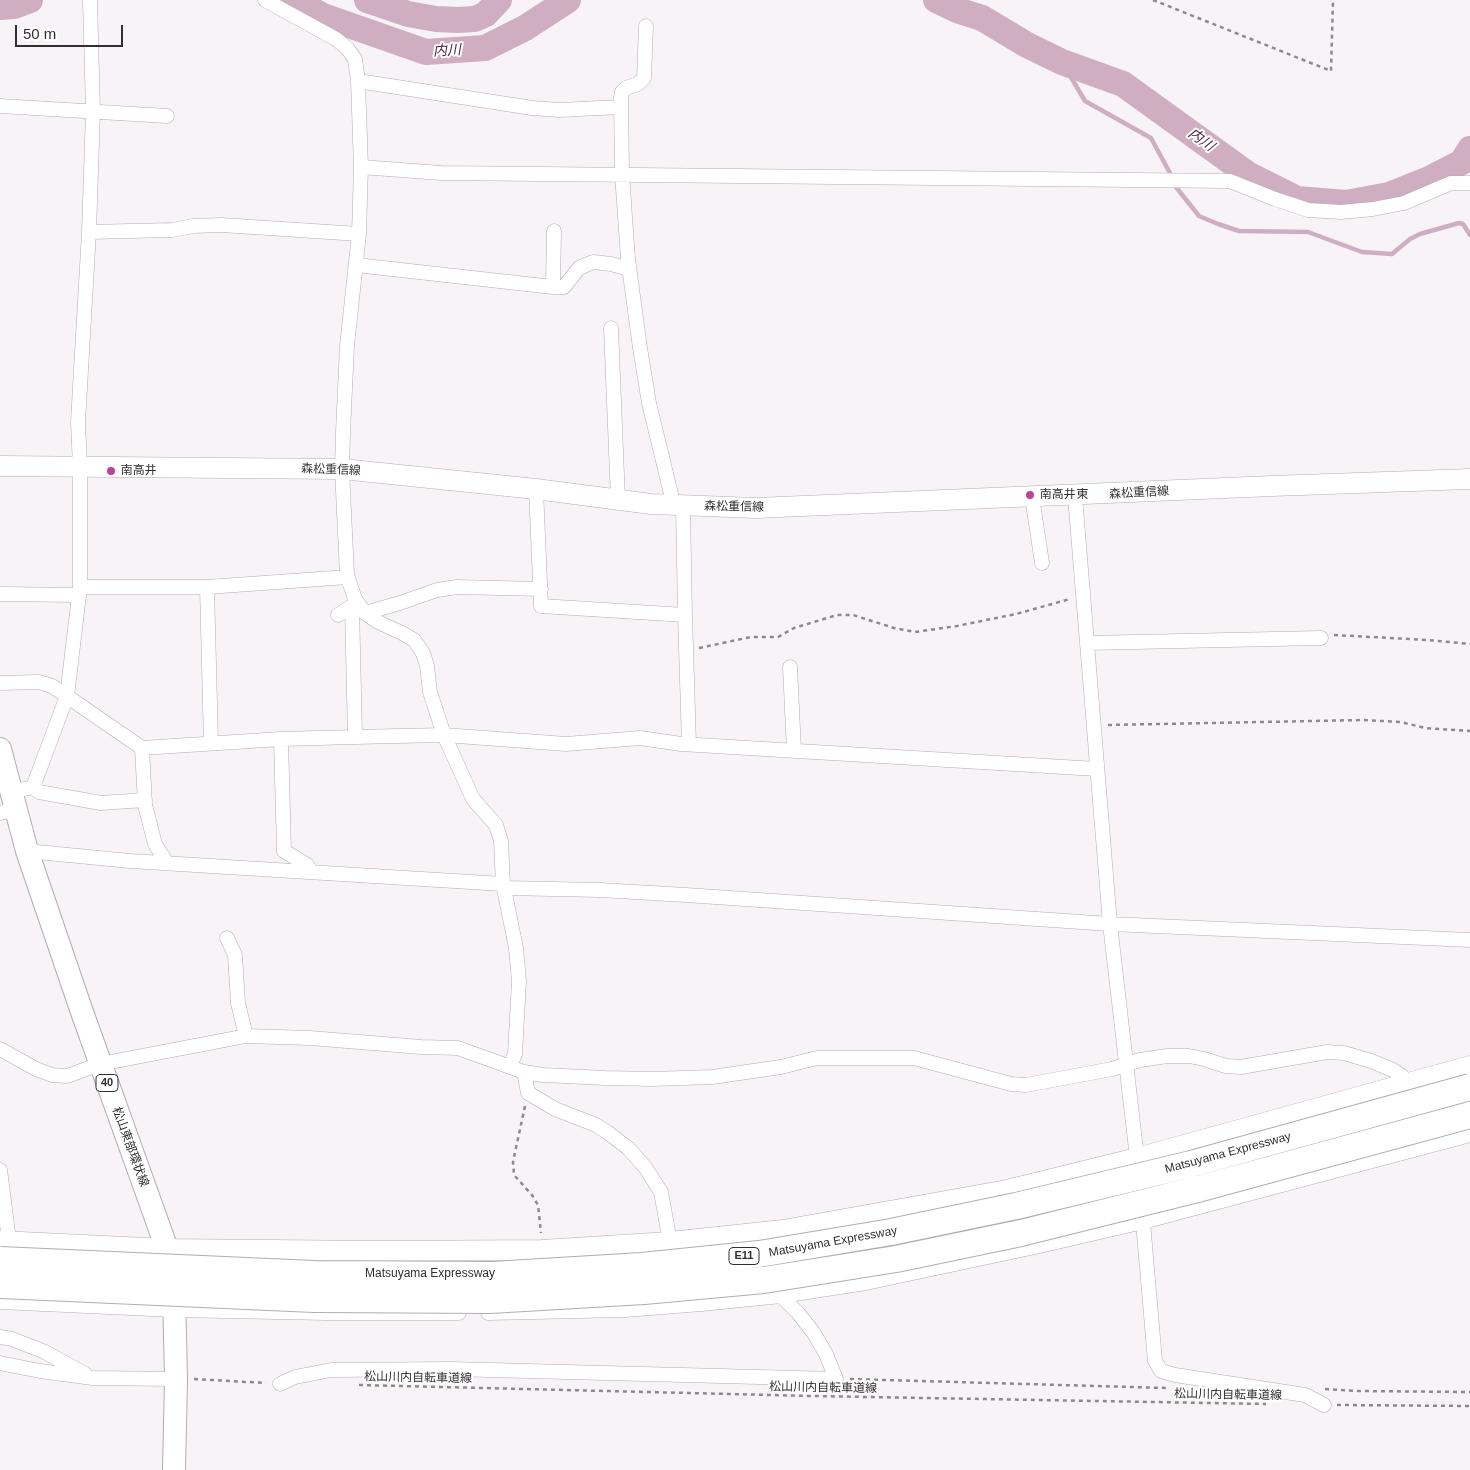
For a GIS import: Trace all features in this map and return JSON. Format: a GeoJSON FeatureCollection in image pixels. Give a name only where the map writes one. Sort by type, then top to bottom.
{"type":"FeatureCollection","features":[{"type":"Feature","properties":{"kind":"highway","name":"Matsuyama Expressway"},"geometry":{"type":"LineString","coordinates":[[3,1247],[314,1274],[492,1275],[642,1266],[760,1254],[891,1232],[1016,1206],[1191,1164],[1470,1087]]}},
{"type":"Feature","properties":{"kind":"highway","name":"Matsuyama Expressway"},"geometry":{"type":"LineString","coordinates":[[0,1285],[314,1299],[490,1300],[644,1291],[764,1280],[896,1259],[1021,1233],[1198,1189],[1470,1115]]}},
{"type":"Feature","properties":{"kind":"main road","name":"松山東部環状線"},"geometry":{"type":"LineString","coordinates":[[0,749],[9,805],[27,851],[100,1064],[167,1249],[174,1293],[176,1385],[174,1470]]}},
{"type":"Feature","properties":{"kind":"street"},"geometry":{"type":"LineString","coordinates":[[9,805],[33,788],[67,695],[80,591],[78,422],[89,232],[93,111],[90,0]]}},
{"type":"Feature","properties":{"kind":"street"},"geometry":{"type":"LineString","coordinates":[[265,0],[336,39],[347,48],[355,59],[358,80],[361,167],[359,234],[348,346],[342,469],[348,577],[359,608],[355,736]]}},
{"type":"Feature","properties":{"kind":"street"},"geometry":{"type":"LineString","coordinates":[[646,26],[644,78],[638,84],[626,88],[622,92],[620,107],[622,174],[629,269],[649,403],[671,494],[677,505],[685,615],[689,744]]}},
{"type":"Feature","properties":{"kind":"street"},"geometry":{"type":"LineString","coordinates":[[358,80],[532,108],[560,110],[620,107]]}},
{"type":"Feature","properties":{"kind":"street"},"geometry":{"type":"LineString","coordinates":[[0,106],[167,116]]}},
{"type":"Feature","properties":{"kind":"street"},"geometry":{"type":"LineString","coordinates":[[361,167],[441,173],[1230,181],[1308,210],[1341,212],[1373,209],[1404,203],[1451,183],[1470,183]]}},
{"type":"Feature","properties":{"kind":"street"},"geometry":{"type":"LineString","coordinates":[[89,232],[172,230],[193,226],[222,225],[359,234]]}},
{"type":"Feature","properties":{"kind":"street"},"geometry":{"type":"LineString","coordinates":[[553,287],[554,231]]}},
{"type":"Feature","properties":{"kind":"street"},"geometry":{"type":"LineString","coordinates":[[356,265],[553,287],[564,287],[580,268],[593,262],[629,269]]}},
{"type":"Feature","properties":{"kind":"street"},"geometry":{"type":"LineString","coordinates":[[611,328],[618,500]]}},
{"type":"Feature","properties":{"kind":"street","name":"森松重信線"},"geometry":{"type":"LineString","coordinates":[[0,466],[342,469],[536,489],[618,500],[677,505],[756,508],[1470,479]]}},
{"type":"Feature","properties":{"kind":"street"},"geometry":{"type":"LineString","coordinates":[[536,489],[541,606],[685,615]]}},
{"type":"Feature","properties":{"kind":"street"},"geometry":{"type":"LineString","coordinates":[[1075,496],[1110,924],[1137,1158]]}},
{"type":"Feature","properties":{"kind":"street"},"geometry":{"type":"LineString","coordinates":[[1032,497],[1042,563]]}},
{"type":"Feature","properties":{"kind":"street"},"geometry":{"type":"LineString","coordinates":[[0,594],[207,587],[348,577]]}},
{"type":"Feature","properties":{"kind":"street"},"geometry":{"type":"LineString","coordinates":[[207,587],[211,743]]}},
{"type":"Feature","properties":{"kind":"street"},"geometry":{"type":"LineString","coordinates":[[338,615],[359,608],[400,603],[437,590],[457,587],[540,589]]}},
{"type":"Feature","properties":{"kind":"street"},"geometry":{"type":"LineString","coordinates":[[359,608],[378,622],[414,640],[427,666],[430,692],[444,735],[473,799],[496,825],[501,841],[504,886],[516,948],[518,981],[515,1054],[510,1066]]}},
{"type":"Feature","properties":{"kind":"street"},"geometry":{"type":"LineString","coordinates":[[1087,643],[1321,638]]}},
{"type":"Feature","properties":{"kind":"street"},"geometry":{"type":"LineString","coordinates":[[790,667],[794,751]]}},
{"type":"Feature","properties":{"kind":"street"},"geometry":{"type":"LineString","coordinates":[[0,683],[39,682],[52,686],[142,748],[355,736],[444,735],[566,744],[640,738],[689,744],[1097,769]]}},
{"type":"Feature","properties":{"kind":"street"},"geometry":{"type":"LineString","coordinates":[[281,739],[284,851],[307,865],[312,872]]}},
{"type":"Feature","properties":{"kind":"street"},"geometry":{"type":"LineString","coordinates":[[142,748],[145,800],[155,844],[167,863]]}},
{"type":"Feature","properties":{"kind":"street"},"geometry":{"type":"LineString","coordinates":[[33,788],[39,792],[64,798],[100,803],[145,800]]}},
{"type":"Feature","properties":{"kind":"street"},"geometry":{"type":"LineString","coordinates":[[27,851],[106,859],[504,886],[686,895],[1110,924],[1470,940]]}},
{"type":"Feature","properties":{"kind":"street"},"geometry":{"type":"LineString","coordinates":[[227,938],[235,956],[238,1003],[246,1036]]}},
{"type":"Feature","properties":{"kind":"street"},"geometry":{"type":"LineString","coordinates":[[0,1049],[36,1069],[52,1075],[66,1076],[100,1064],[246,1036],[310,1038],[458,1048],[524,1072],[543,1075],[652,1079],[712,1077],[781,1067],[817,1058],[914,1058],[1011,1084],[1026,1085],[1112,1069],[1140,1060],[1158,1058],[1189,1056],[1226,1066],[1241,1067],[1327,1052],[1344,1053],[1371,1061],[1393,1070],[1402,1076],[1407,1083]]}},
{"type":"Feature","properties":{"kind":"street"},"geometry":{"type":"LineString","coordinates":[[0,1170],[3,1247],[376,1251],[542,1250],[670,1242],[783,1230],[1007,1190],[1137,1158],[1470,1066]]}},
{"type":"Feature","properties":{"kind":"street"},"geometry":{"type":"LineString","coordinates":[[524,1072],[528,1092],[555,1109],[596,1125],[616,1138],[637,1158],[653,1178],[661,1192],[670,1242]]}},
{"type":"Feature","properties":{"kind":"street"},"geometry":{"type":"LineString","coordinates":[[0,1302],[174,1310],[477,1313],[615,1310],[780,1296],[866,1283],[940,1268],[1143,1222],[1470,1135]]}},
{"type":"Feature","properties":{"kind":"street"},"geometry":{"type":"LineString","coordinates":[[1143,1222],[1155,1361],[1161,1371],[1175,1375],[1305,1395],[1324,1405]]}},
{"type":"Feature","properties":{"kind":"street"},"geometry":{"type":"LineString","coordinates":[[280,1384],[295,1377],[331,1370],[433,1369],[836,1379],[826,1354],[813,1332],[798,1313],[780,1296]]}},
{"type":"Feature","properties":{"kind":"street"},"geometry":{"type":"LineString","coordinates":[[0,1338],[12,1340],[45,1352],[92,1378]]}},
{"type":"Feature","properties":{"kind":"street"},"geometry":{"type":"LineString","coordinates":[[0,1363],[92,1378],[176,1385]]}},
{"type":"Feature","properties":{"kind":"path"},"geometry":{"type":"LineString","coordinates":[[1153,0],[1332,71],[1333,0]]}},
{"type":"Feature","properties":{"kind":"path"},"geometry":{"type":"LineString","coordinates":[[686,651],[751,637],[778,637],[794,628],[837,615],[853,616],[915,632],[999,617],[1084,595]]}},
{"type":"Feature","properties":{"kind":"path"},"geometry":{"type":"LineString","coordinates":[[1321,638],[1328,635],[1337,635],[1470,644]]}},
{"type":"Feature","properties":{"kind":"path"},"geometry":{"type":"LineString","coordinates":[[1094,725],[1363,720],[1401,722],[1425,728],[1470,731]]}},
{"type":"Feature","properties":{"kind":"path"},"geometry":{"type":"LineString","coordinates":[[528,1092],[513,1162],[514,1175],[532,1195],[538,1205],[542,1250]]}},
{"type":"Feature","properties":{"kind":"path"},"geometry":{"type":"LineString","coordinates":[[836,1379],[1170,1388]]}},
{"type":"Feature","properties":{"kind":"path"},"geometry":{"type":"LineString","coordinates":[[176,1385],[280,1384]]}},
{"type":"Feature","properties":{"kind":"path","name":"松山川内自転車道線"},"geometry":{"type":"LineString","coordinates":[[354,1385],[841,1397],[1275,1404]]}},
{"type":"Feature","properties":{"kind":"path"},"geometry":{"type":"LineString","coordinates":[[1320,1389],[1470,1392]]}},
{"type":"Feature","properties":{"kind":"path"},"geometry":{"type":"LineString","coordinates":[[1324,1405],[1470,1406]]}},
{"type":"Feature","properties":{"kind":"waterway","name":"内川"},"geometry":{"type":"LineString","coordinates":[[0,7],[14,6],[30,0]]}},
{"type":"Feature","properties":{"kind":"waterway","name":"内川"},"geometry":{"type":"LineString","coordinates":[[293,0],[323,16],[426,52],[485,48],[525,28],[568,0]]}},
{"type":"Feature","properties":{"kind":"waterway"},"geometry":{"type":"LineString","coordinates":[[367,0],[408,14],[436,19],[458,20],[475,19],[486,14],[499,0]]}},
{"type":"Feature","properties":{"kind":"waterway","name":"内川"},"geometry":{"type":"LineString","coordinates":[[936,0],[957,10],[982,18],[1027,45],[1062,62],[1123,84],[1249,175],[1297,199],[1346,203],[1389,195],[1429,179],[1462,162],[1470,149]]}},
{"type":"Feature","properties":{"kind":"waterway"},"geometry":{"type":"LineString","coordinates":[[1062,62],[1085,101],[1151,138],[1171,175]]}},
{"type":"Feature","properties":{"kind":"waterway"},"geometry":{"type":"LineString","coordinates":[[1176,187],[1199,216],[1218,224],[1239,231],[1308,232],[1362,252],[1392,254],[1410,239],[1420,234],[1459,223],[1463,224],[1470,235]]}},
{"type":"Feature","properties":{"kind":"place","name":"南高井"},"geometry":{"type":"Point","coordinates":[111,471]}},
{"type":"Feature","properties":{"kind":"place","name":"南高井東"},"geometry":{"type":"Point","coordinates":[1030,495]}}]}
